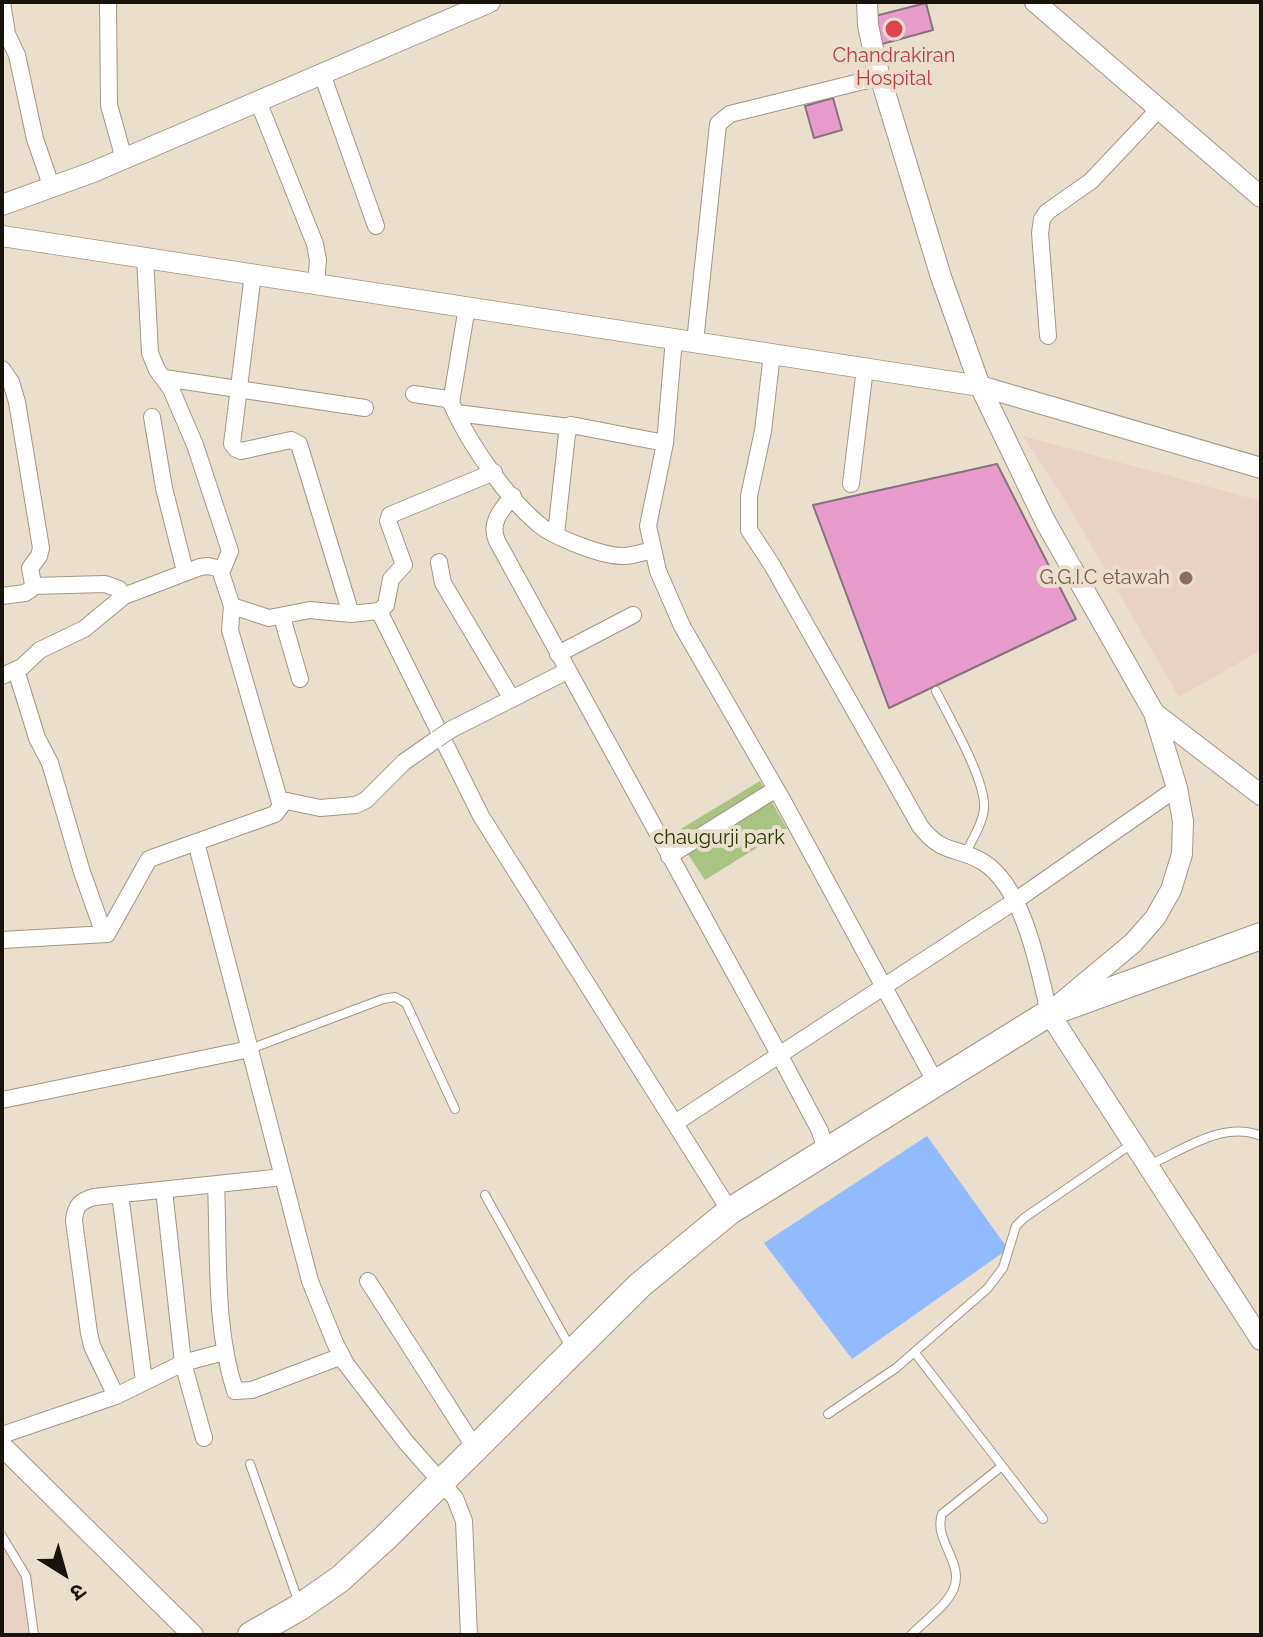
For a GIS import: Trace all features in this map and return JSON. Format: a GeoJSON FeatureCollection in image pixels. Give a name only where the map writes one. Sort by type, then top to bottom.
{"type":"FeatureCollection","features":[{"type":"Feature","properties":{"kind":"main road"},"geometry":{"type":"LineString","coordinates":[[251,1635],[340,1579],[640,1285],[730,1211],[1049,1013],[1261,936]]}},
{"type":"Feature","properties":{"kind":"street"},"geometry":{"type":"LineString","coordinates":[[2,2],[5,26],[17,55],[35,139],[52,188]]}},
{"type":"Feature","properties":{"kind":"street"},"geometry":{"type":"LineString","coordinates":[[108,2],[109,105],[124,159]]}},
{"type":"Feature","properties":{"kind":"street"},"geometry":{"type":"LineString","coordinates":[[2,205],[124,159],[490,2]]}},
{"type":"Feature","properties":{"kind":"street"},"geometry":{"type":"LineString","coordinates":[[867,2],[868,25],[880,77],[941,277],[980,386],[1045,521],[1154,713],[1177,788],[1183,821],[1182,854],[1171,890],[1155,918],[1133,943],[1049,1013]]}},
{"type":"Feature","properties":{"kind":"street"},"geometry":{"type":"LineString","coordinates":[[1035,2],[1261,197]]}},
{"type":"Feature","properties":{"kind":"street"},"geometry":{"type":"LineString","coordinates":[[322,74],[376,226]]}},
{"type":"Feature","properties":{"kind":"street"},"geometry":{"type":"LineString","coordinates":[[695,342],[718,124],[730,114],[880,77]]}},
{"type":"Feature","properties":{"kind":"street"},"geometry":{"type":"LineString","coordinates":[[258,101],[315,244],[318,260],[316,284]]}},
{"type":"Feature","properties":{"kind":"street"},"geometry":{"type":"LineString","coordinates":[[1048,336],[1040,233],[1042,219],[1047,212],[1091,181],[1159,109]]}},
{"type":"Feature","properties":{"kind":"street"},"geometry":{"type":"LineString","coordinates":[[2,236],[980,386],[1261,468]]}},
{"type":"Feature","properties":{"kind":"street"},"geometry":{"type":"LineString","coordinates":[[2,940],[107,934],[149,859],[275,814],[281,806],[282,800],[231,636],[232,606],[221,577],[230,551],[195,445],[171,389],[155,366],[149,344],[145,257]]}},
{"type":"Feature","properties":{"kind":"street"},"geometry":{"type":"LineString","coordinates":[[253,274],[232,444],[241,451],[291,440],[299,444],[351,614]]}},
{"type":"Feature","properties":{"kind":"street"},"geometry":{"type":"LineString","coordinates":[[453,408],[467,307]]}},
{"type":"Feature","properties":{"kind":"street"},"geometry":{"type":"LineString","coordinates":[[674,339],[665,443],[648,526],[658,571],[682,626],[776,789],[936,1083]]}},
{"type":"Feature","properties":{"kind":"street"},"geometry":{"type":"LineString","coordinates":[[772,354],[763,431],[749,496],[749,530],[772,565],[920,826],[929,838],[949,851],[986,863],[1015,901],[1030,933],[1049,1013],[1261,1340]]}},
{"type":"Feature","properties":{"kind":"street"},"geometry":{"type":"LineString","coordinates":[[851,484],[865,368]]}},
{"type":"Feature","properties":{"kind":"street"},"geometry":{"type":"LineString","coordinates":[[2,369],[11,382],[17,402],[40,539],[40,553],[30,568],[33,586],[29,591],[2,596]]}},
{"type":"Feature","properties":{"kind":"street"},"geometry":{"type":"LineString","coordinates":[[164,378],[365,408]]}},
{"type":"Feature","properties":{"kind":"street"},"geometry":{"type":"LineString","coordinates":[[414,394],[447,399],[494,472],[545,529],[598,551],[623,556],[653,550]]}},
{"type":"Feature","properties":{"kind":"street"},"geometry":{"type":"LineString","coordinates":[[453,408],[570,427],[573,424],[665,443]]}},
{"type":"Feature","properties":{"kind":"street"},"geometry":{"type":"LineString","coordinates":[[152,417],[164,488],[185,571]]}},
{"type":"Feature","properties":{"kind":"street"},"geometry":{"type":"LineString","coordinates":[[556,534],[570,427]]}},
{"type":"Feature","properties":{"kind":"street"},"geometry":{"type":"LineString","coordinates":[[232,606],[264,617],[282,617],[310,610],[351,614],[379,611],[386,605],[391,579],[404,565],[388,521],[390,515],[494,472]]}},
{"type":"Feature","properties":{"kind":"street"},"geometry":{"type":"LineString","coordinates":[[513,496],[499,513],[494,535],[780,1056],[820,1131],[826,1151]]}},
{"type":"Feature","properties":{"kind":"street"},"geometry":{"type":"LineString","coordinates":[[439,562],[443,583],[512,699]]}},
{"type":"Feature","properties":{"kind":"street"},"geometry":{"type":"LineString","coordinates":[[104,934],[50,763],[9,673],[40,650],[84,629],[124,596],[185,571],[223,566]]}},
{"type":"Feature","properties":{"kind":"street"},"geometry":{"type":"LineString","coordinates":[[33,586],[105,584],[119,589]]}},
{"type":"Feature","properties":{"kind":"street"},"geometry":{"type":"LineString","coordinates":[[379,611],[481,816],[730,1211]]}},
{"type":"Feature","properties":{"kind":"street"},"geometry":{"type":"LineString","coordinates":[[558,654],[633,615]]}},
{"type":"Feature","properties":{"kind":"street"},"geometry":{"type":"LineString","coordinates":[[282,617],[300,679]]}},
{"type":"Feature","properties":{"kind":"street"},"geometry":{"type":"LineString","coordinates":[[282,800],[320,808],[356,805],[366,800],[404,762],[452,729],[567,671]]}},
{"type":"Feature","properties":{"kind":"street"},"geometry":{"type":"LineString","coordinates":[[1154,713],[1261,795]]}},
{"type":"Feature","properties":{"kind":"street"},"geometry":{"type":"LineString","coordinates":[[675,1123],[1015,901],[1177,788]]}},
{"type":"Feature","properties":{"kind":"street"},"geometry":{"type":"LineString","coordinates":[[669,856],[776,789]]}},
{"type":"Feature","properties":{"kind":"street"},"geometry":{"type":"LineString","coordinates":[[196,842],[310,1281],[342,1356],[405,1441],[455,1498],[464,1521],[469,1635]]}},
{"type":"Feature","properties":{"kind":"street"},"geometry":{"type":"LineString","coordinates":[[2,1100],[250,1049]]}},
{"type":"Feature","properties":{"kind":"street"},"geometry":{"type":"LineString","coordinates":[[116,1396],[89,1333],[75,1210],[82,1201],[120,1194],[283,1177]]}},
{"type":"Feature","properties":{"kind":"street"},"geometry":{"type":"LineString","coordinates":[[216,1184],[224,1352],[235,1391],[252,1390],[342,1356]]}},
{"type":"Feature","properties":{"kind":"street"},"geometry":{"type":"LineString","coordinates":[[164,1190],[183,1363],[204,1438]]}},
{"type":"Feature","properties":{"kind":"street"},"geometry":{"type":"LineString","coordinates":[[120,1194],[144,1381]]}},
{"type":"Feature","properties":{"kind":"street"},"geometry":{"type":"LineString","coordinates":[[368,1281],[475,1448]]}},
{"type":"Feature","properties":{"kind":"street"},"geometry":{"type":"LineString","coordinates":[[2,1435],[116,1396],[183,1363],[224,1352]]}},
{"type":"Feature","properties":{"kind":"street"},"geometry":{"type":"LineString","coordinates":[[2,1446],[193,1635]]}},
{"type":"Feature","properties":{"kind":"lane"},"geometry":{"type":"LineString","coordinates":[[936,691],[984,798],[982,817],[965,855]]}},
{"type":"Feature","properties":{"kind":"lane"},"geometry":{"type":"LineString","coordinates":[[250,1049],[395,997],[406,1003],[455,1109]]}},
{"type":"Feature","properties":{"kind":"lane"},"geometry":{"type":"LineString","coordinates":[[1148,1166],[1221,1132],[1241,1130],[1261,1136]]}},
{"type":"Feature","properties":{"kind":"lane"},"geometry":{"type":"LineString","coordinates":[[828,1414],[915,1353],[998,1278],[1008,1257],[1016,1226],[1024,1218],[1134,1143]]}},
{"type":"Feature","properties":{"kind":"lane"},"geometry":{"type":"LineString","coordinates":[[485,1195],[573,1351]]}},
{"type":"Feature","properties":{"kind":"lane"},"geometry":{"type":"LineString","coordinates":[[915,1353],[1043,1519]]}},
{"type":"Feature","properties":{"kind":"lane"},"geometry":{"type":"LineString","coordinates":[[250,1464],[300,1607]]}},
{"type":"Feature","properties":{"kind":"lane"},"geometry":{"type":"LineString","coordinates":[[911,1635],[954,1588],[955,1567],[939,1523],[942,1514],[1002,1466]]}},
{"type":"Feature","properties":{"kind":"lane"},"geometry":{"type":"LineString","coordinates":[[2,1536],[26,1576],[34,1635]]}},
{"type":"Feature","properties":{"kind":"shaded area","name":"G.G.I.C etawah"},"geometry":{"type":"Polygon","coordinates":[[[1023,436],[1261,501],[1261,650],[1179,697],[1069,507],[1023,436]]]}},
{"type":"Feature","properties":{"kind":"shaded area"},"geometry":{"type":"Polygon","coordinates":[[[2,1539],[32,1572],[34,1635],[2,1635],[2,1539]]]}},
{"type":"Feature","properties":{"kind":"green space","name":"chaugurji park"},"geometry":{"type":"Polygon","coordinates":[[[760,781],[787,829],[705,880],[674,833],[760,781]]]}},
{"type":"Feature","properties":{"kind":"water"},"geometry":{"type":"Polygon","coordinates":[[[927,1136],[1008,1249],[852,1359],[764,1243],[927,1136]]]}},
{"type":"Feature","properties":{"kind":"building"},"geometry":{"type":"Polygon","coordinates":[[[926,3],[933,30],[882,44],[875,16],[926,3]]]}},
{"type":"Feature","properties":{"kind":"building"},"geometry":{"type":"Polygon","coordinates":[[[833,98],[842,130],[814,138],[805,106],[833,98]]]}},
{"type":"Feature","properties":{"kind":"building"},"geometry":{"type":"Polygon","coordinates":[[[997,464],[1076,619],[889,708],[813,505],[997,464]]]}},
{"type":"Feature","properties":{"kind":"place","name":"Chandrakiran Hospital"},"geometry":{"type":"Point","coordinates":[894,29]}},
{"type":"Feature","properties":{"kind":"place","name":"G.G.I.C etawah"},"geometry":{"type":"Point","coordinates":[1186,578]}}]}
